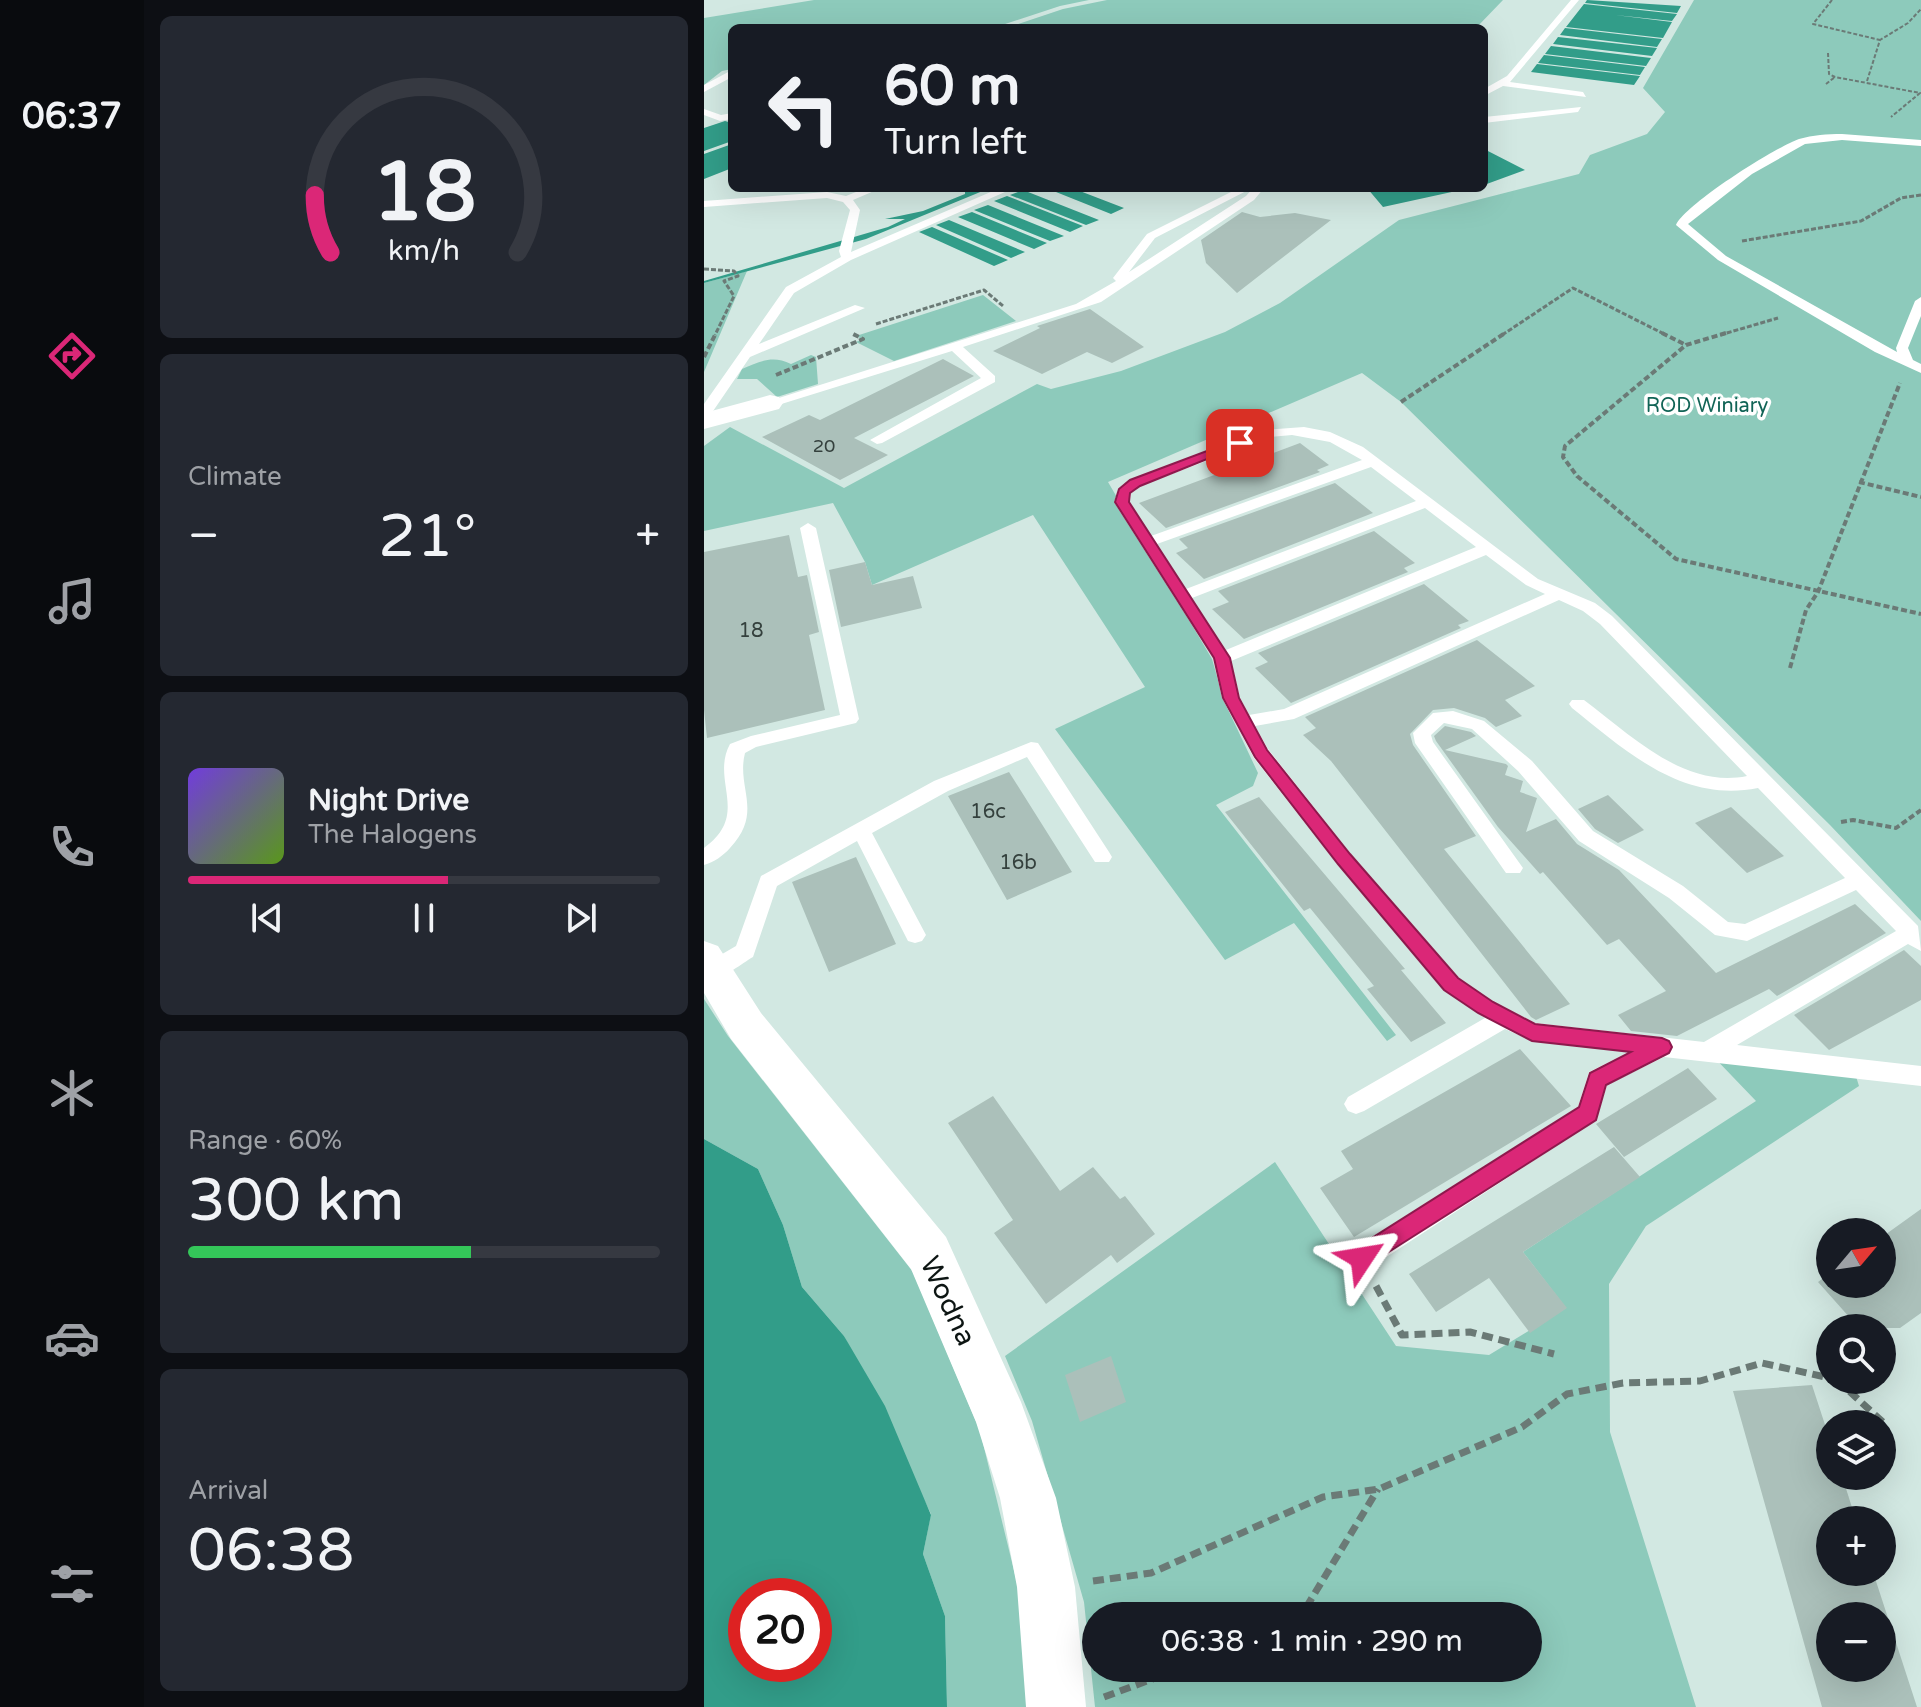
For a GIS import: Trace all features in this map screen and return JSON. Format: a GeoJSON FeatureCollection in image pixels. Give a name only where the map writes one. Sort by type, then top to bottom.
{"type":"FeatureCollection","features":[{"type":"Feature","properties":{"kind":"street"},"geometry":{"type":"LineString","coordinates":[[704,421],[770,403]]}},
{"type":"Feature","properties":{"kind":"street","name":"Wodna"},"geometry":{"type":"LineString","coordinates":[[708,964],[746,1026],[929,1253],[1002,1421],[1028,1498],[1072,1705]]}},
{"type":"Feature","properties":{"kind":"lane"},"geometry":{"type":"LineString","coordinates":[[1488,91],[1514,74],[1575,0]]}},
{"type":"Feature","properties":{"kind":"lane"},"geometry":{"type":"LineString","coordinates":[[1488,78],[1514,74]]}},
{"type":"Feature","properties":{"kind":"lane"},"geometry":{"type":"LineString","coordinates":[[704,89],[728,75]]}},
{"type":"Feature","properties":{"kind":"lane"},"geometry":{"type":"LineString","coordinates":[[1502,83],[1583,95]]}},
{"type":"Feature","properties":{"kind":"lane"},"geometry":{"type":"LineString","coordinates":[[1488,120],[1578,109]]}},
{"type":"Feature","properties":{"kind":"lane"},"geometry":{"type":"LineString","coordinates":[[704,112],[720,118],[728,117]]}},
{"type":"Feature","properties":{"kind":"lane"},"geometry":{"type":"LineString","coordinates":[[1915,366],[1810,309],[1706,247],[1682,225],[1685,219],[1783,149],[1814,138],[1921,143]]}},
{"type":"Feature","properties":{"kind":"lane"},"geometry":{"type":"LineString","coordinates":[[704,204],[827,195],[847,199],[865,192]]}},
{"type":"Feature","properties":{"kind":"lane"},"geometry":{"type":"LineString","coordinates":[[704,414],[790,290],[846,254],[999,192]]}},
{"type":"Feature","properties":{"kind":"lane"},"geometry":{"type":"LineString","coordinates":[[1109,290],[1151,236],[1239,192]]}},
{"type":"Feature","properties":{"kind":"lane"},"geometry":{"type":"LineString","coordinates":[[770,403],[1080,307],[1255,192]]}},
{"type":"Feature","properties":{"kind":"lane"},"geometry":{"type":"LineString","coordinates":[[846,254],[855,210],[847,199]]}},
{"type":"Feature","properties":{"kind":"lane"},"geometry":{"type":"LineString","coordinates":[[1915,366],[1902,348],[1921,301]]}},
{"type":"Feature","properties":{"kind":"lane"},"geometry":{"type":"LineString","coordinates":[[743,355],[859,308]]}},
{"type":"Feature","properties":{"kind":"lane"},"geometry":{"type":"LineString","coordinates":[[877,440],[990,379],[954,346]]}},
{"type":"Feature","properties":{"kind":"lane"},"geometry":{"type":"LineString","coordinates":[[1708,1051],[1916,938],[1606,620],[1589,607],[1532,582],[1373,461],[1330,435],[1287,430],[1267,433],[1135,483],[1124,491],[1122,502],[1222,658],[1231,698],[1261,753],[1344,859],[1451,984],[1532,1032],[1921,1076]]}},
{"type":"Feature","properties":{"kind":"lane"},"geometry":{"type":"LineString","coordinates":[[1149,542],[1373,461]]}},
{"type":"Feature","properties":{"kind":"lane"},"geometry":{"type":"LineString","coordinates":[[1183,596],[1428,502]]}},
{"type":"Feature","properties":{"kind":"lane"},"geometry":{"type":"LineString","coordinates":[[704,858],[725,844],[738,823],[734,758],[737,749],[751,742],[850,719],[808,528]]}},
{"type":"Feature","properties":{"kind":"lane"},"geometry":{"type":"LineString","coordinates":[[1222,658],[1488,548]]}},
{"type":"Feature","properties":{"kind":"lane"},"geometry":{"type":"LineString","coordinates":[[1242,722],[1288,715],[1559,594]]}},
{"type":"Feature","properties":{"kind":"lane"},"geometry":{"type":"LineString","coordinates":[[1578,704],[1663,767],[1691,782],[1721,787],[1762,780]]}},
{"type":"Feature","properties":{"kind":"lane"},"geometry":{"type":"LineString","coordinates":[[1513,868],[1424,743],[1422,733],[1439,717],[1478,725],[1525,766],[1586,836],[1676,892],[1722,929],[1747,933],[1796,907],[1859,880]]}},
{"type":"Feature","properties":{"kind":"lane"},"geometry":{"type":"LineString","coordinates":[[708,964],[745,951],[768,881],[941,786],[1031,748],[1102,857]]}},
{"type":"Feature","properties":{"kind":"lane"},"geometry":{"type":"LineString","coordinates":[[860,828],[915,935]]}},
{"type":"Feature","properties":{"kind":"lane"},"geometry":{"type":"LineString","coordinates":[[1356,1104],[1504,1018]]}},
{"type":"Feature","properties":{"kind":"lane"},"geometry":{"type":"LineString","coordinates":[[1362,1258],[1588,1113],[1597,1079],[1662,1047]]}},
{"type":"Feature","properties":{"kind":"path"},"geometry":{"type":"LineString","coordinates":[[1832,0],[1813,24],[1880,40]]}},
{"type":"Feature","properties":{"kind":"path"},"geometry":{"type":"LineString","coordinates":[[1867,81],[1880,40],[1908,23],[1921,9]]}},
{"type":"Feature","properties":{"kind":"path"},"geometry":{"type":"LineString","coordinates":[[1828,53],[1829,74],[1835,77],[1920,93],[1866,139]]}},
{"type":"Feature","properties":{"kind":"path"},"geometry":{"type":"LineString","coordinates":[[1826,84],[1835,77]]}},
{"type":"Feature","properties":{"kind":"path"},"geometry":{"type":"LineString","coordinates":[[1706,247],[1861,221],[1901,198],[1921,195]]}},
{"type":"Feature","properties":{"kind":"path"},"geometry":{"type":"LineString","coordinates":[[704,269],[734,271],[738,276],[724,281],[734,296],[704,357]]}},
{"type":"Feature","properties":{"kind":"path"},"geometry":{"type":"LineString","coordinates":[[1401,402],[1573,288],[1686,345]]}},
{"type":"Feature","properties":{"kind":"path"},"geometry":{"type":"LineString","coordinates":[[816,357],[863,339],[850,333],[984,290],[1026,324]]}},
{"type":"Feature","properties":{"kind":"path"},"geometry":{"type":"LineString","coordinates":[[1810,309],[1686,345],[1565,446],[1563,457],[1577,476],[1676,559],[1921,614]]}},
{"type":"Feature","properties":{"kind":"path"},"geometry":{"type":"LineString","coordinates":[[1790,668],[1806,610],[1818,592],[1859,482],[1915,366]]}},
{"type":"Feature","properties":{"kind":"path"},"geometry":{"type":"LineString","coordinates":[[1859,482],[1921,497]]}},
{"type":"Feature","properties":{"kind":"path"},"geometry":{"type":"LineString","coordinates":[[1830,825],[1853,820],[1896,828],[1921,810]]}},
{"type":"Feature","properties":{"kind":"path"},"geometry":{"type":"LineString","coordinates":[[1362,1258],[1402,1335],[1470,1332],[1554,1354]]}},
{"type":"Feature","properties":{"kind":"path"},"geometry":{"type":"LineString","coordinates":[[1046,1587],[1151,1573],[1323,1497],[1379,1489],[1522,1427],[1567,1394],[1623,1383],[1700,1381],[1762,1363],[1816,1375]]}},
{"type":"Feature","properties":{"kind":"path"},"geometry":{"type":"LineString","coordinates":[[1852,1394],[1870,1410]]}},
{"type":"Feature","properties":{"kind":"path"},"geometry":{"type":"LineString","coordinates":[[1310,1602],[1379,1489]]}},
{"type":"Feature","properties":{"kind":"path"},"geometry":{"type":"LineString","coordinates":[[1072,1705],[1140,1682]]}},
{"type":"Feature","properties":{"kind":"green space"},"geometry":{"type":"Polygon","coordinates":[[[814,0],[1089,0],[1005,24],[728,24],[728,70],[704,85],[704,18],[814,0]]]}},
{"type":"Feature","properties":{"kind":"green space"},"geometry":{"type":"Polygon","coordinates":[[[1107,0],[1503,0],[1480,24],[1018,24],[1063,9],[1107,0]]]}},
{"type":"Feature","properties":{"kind":"green space","name":"ROD Winiary"},"geometry":{"type":"Polygon","coordinates":[[[1694,0],[1921,0],[1921,921],[1830,825],[1401,402],[1362,373],[1108,482],[1212,659],[1224,701],[1258,773],[1253,786],[1216,805],[1396,1035],[1387,1041],[1294,923],[1225,960],[1055,729],[1145,687],[1033,515],[872,585],[865,562],[833,503],[704,531],[704,446],[730,427],[844,488],[1037,384],[1051,389],[1121,371],[1225,332],[1280,303],[1399,220],[1579,174],[1590,155],[1647,134],[1665,112],[1643,88],[1694,0]]]}},
{"type":"Feature","properties":{"kind":"green space"},"geometry":{"type":"Polygon","coordinates":[[[747,271],[704,372],[704,283],[747,271]]]}},
{"type":"Feature","properties":{"kind":"green space"},"geometry":{"type":"Polygon","coordinates":[[[983,295],[1016,321],[894,361],[856,342],[862,339],[856,336],[983,295]]]}},
{"type":"Feature","properties":{"kind":"green space"},"geometry":{"type":"Polygon","coordinates":[[[811,355],[816,357],[818,384],[777,397],[757,379],[737,379],[742,369],[761,362],[778,360],[791,364],[811,355]]]}},
{"type":"Feature","properties":{"kind":"green space"},"geometry":{"type":"Polygon","coordinates":[[[704,999],[728,1036],[913,1272],[980,1431],[1027,1624],[1032,1707],[947,1707],[945,1616],[923,1554],[931,1514],[844,1336],[802,1287],[783,1225],[758,1169],[704,1139],[704,999]]]}},
{"type":"Feature","properties":{"kind":"green space"},"geometry":{"type":"Polygon","coordinates":[[[1708,1051],[1854,1070],[1859,1086],[1646,1226],[1609,1284],[1610,1432],[1696,1707],[1095,1707],[1092,1682],[1542,1682],[1542,1602],[1084,1602],[1032,1421],[1005,1356],[1275,1162],[1396,1346],[1489,1355],[1566,1308],[1523,1252],[1756,1101],[1708,1051]]]}},
{"type":"Feature","properties":{"kind":"shaded area"},"geometry":{"type":"Polygon","coordinates":[[[1587,0],[1681,6],[1677,13],[1585,3],[1587,0]]]}},
{"type":"Feature","properties":{"kind":"shaded area"},"geometry":{"type":"Polygon","coordinates":[[[1584,4],[1677,14],[1672,21],[1615,15],[1672,22],[1663,38],[1566,27],[1584,4]]]}},
{"type":"Feature","properties":{"kind":"shaded area"},"geometry":{"type":"Polygon","coordinates":[[[1565,28],[1662,39],[1657,47],[1560,35],[1565,28]]]}},
{"type":"Feature","properties":{"kind":"shaded area"},"geometry":{"type":"Polygon","coordinates":[[[1558,37],[1657,48],[1652,56],[1553,44],[1558,37]]]}},
{"type":"Feature","properties":{"kind":"shaded area"},"geometry":{"type":"Polygon","coordinates":[[[1551,46],[1651,58],[1646,66],[1545,54],[1551,46]]]}},
{"type":"Feature","properties":{"kind":"shaded area"},"geometry":{"type":"Polygon","coordinates":[[[1544,55],[1645,67],[1640,75],[1538,63],[1544,55]]]}},
{"type":"Feature","properties":{"kind":"shaded area"},"geometry":{"type":"Polygon","coordinates":[[[1537,64],[1640,76],[1634,85],[1531,72],[1537,64]]]}},
{"type":"Feature","properties":{"kind":"shaded area"},"geometry":{"type":"Polygon","coordinates":[[[728,122],[728,142],[704,151],[704,128],[728,122]]]}},
{"type":"Feature","properties":{"kind":"shaded area"},"geometry":{"type":"Polygon","coordinates":[[[728,145],[728,170],[704,179],[704,154],[728,145]]]}},
{"type":"Feature","properties":{"kind":"shaded area"},"geometry":{"type":"Polygon","coordinates":[[[1488,151],[1525,170],[1488,184],[1488,151]]]}},
{"type":"Feature","properties":{"kind":"shaded area"},"geometry":{"type":"Polygon","coordinates":[[[980,192],[866,239],[704,283],[888,227],[905,219],[885,219],[923,211],[965,194],[980,192]]]}},
{"type":"Feature","properties":{"kind":"shaded area"},"geometry":{"type":"Polygon","coordinates":[[[1028,192],[1099,220],[1086,225],[1010,195],[1028,192]]]}},
{"type":"Feature","properties":{"kind":"shaded area"},"geometry":{"type":"Polygon","coordinates":[[[1056,192],[1082,192],[1124,208],[1111,214],[1056,192]]]}},
{"type":"Feature","properties":{"kind":"shaded area"},"geometry":{"type":"Polygon","coordinates":[[[1370,192],[1452,192],[1383,207],[1370,192]]]}},
{"type":"Feature","properties":{"kind":"shaded area"},"geometry":{"type":"Polygon","coordinates":[[[1007,196],[1083,226],[1070,232],[994,201],[1007,196]]]}},
{"type":"Feature","properties":{"kind":"shaded area"},"geometry":{"type":"Polygon","coordinates":[[[988,205],[1064,236],[1050,241],[974,210],[988,205]]]}},
{"type":"Feature","properties":{"kind":"shaded area"},"geometry":{"type":"Polygon","coordinates":[[[972,212],[1047,243],[1034,249],[958,217],[972,212]]]}},
{"type":"Feature","properties":{"kind":"shaded area"},"geometry":{"type":"Polygon","coordinates":[[[949,220],[1025,252],[1011,258],[936,225],[949,220]]]}},
{"type":"Feature","properties":{"kind":"shaded area"},"geometry":{"type":"Polygon","coordinates":[[[932,227],[1008,260],[994,266],[919,232],[932,227]]]}},
{"type":"Feature","properties":{"kind":"shaded area"},"geometry":{"type":"Polygon","coordinates":[[[704,1139],[758,1169],[783,1225],[802,1287],[844,1336],[885,1406],[931,1515],[923,1554],[945,1616],[947,1707],[704,1707],[704,1139]]]}},
{"type":"Feature","properties":{"kind":"building"},"geometry":{"type":"Polygon","coordinates":[[[1242,212],[1260,217],[1295,213],[1331,220],[1237,293],[1206,263],[1201,240],[1242,212]]]}},
{"type":"Feature","properties":{"kind":"building"},"geometry":{"type":"Polygon","coordinates":[[[1090,309],[1144,347],[1112,363],[1087,352],[1042,374],[993,351],[1040,328],[1037,326],[1090,309]]]}},
{"type":"Feature","properties":{"kind":"building"},"geometry":{"type":"Polygon","coordinates":[[[943,359],[974,376],[854,438],[888,455],[840,480],[762,437],[809,415],[820,420],[943,359]]]}},
{"type":"Feature","properties":{"kind":"building"},"geometry":{"type":"Polygon","coordinates":[[[1300,443],[1329,465],[1317,470],[1320,472],[1166,528],[1139,503],[1300,443]]]}},
{"type":"Feature","properties":{"kind":"building"},"geometry":{"type":"Polygon","coordinates":[[[1335,483],[1373,513],[1204,579],[1176,553],[1188,548],[1179,539],[1335,483]]]}},
{"type":"Feature","properties":{"kind":"building"},"geometry":{"type":"Polygon","coordinates":[[[1374,531],[1415,563],[1404,568],[1408,572],[1244,639],[1212,609],[1229,602],[1218,591],[1374,531]]]}},
{"type":"Feature","properties":{"kind":"building"},"geometry":{"type":"Polygon","coordinates":[[[789,535],[798,577],[807,575],[819,632],[809,635],[825,710],[707,738],[704,710],[704,552],[789,535]]]}},
{"type":"Feature","properties":{"kind":"building"},"geometry":{"type":"Polygon","coordinates":[[[865,562],[872,585],[913,576],[922,608],[841,627],[829,570],[865,562]]]}},
{"type":"Feature","properties":{"kind":"building"},"geometry":{"type":"Polygon","coordinates":[[[1424,584],[1469,621],[1458,625],[1461,628],[1291,703],[1255,668],[1268,662],[1258,653],[1424,584]]]}},
{"type":"Feature","properties":{"kind":"building"},"geometry":{"type":"Polygon","coordinates":[[[1477,640],[1535,686],[1505,700],[1522,716],[1496,727],[1485,718],[1454,708],[1433,710],[1410,734],[1413,745],[1476,836],[1444,849],[1570,1004],[1536,1020],[1331,761],[1303,735],[1316,728],[1305,717],[1477,640]]]}},
{"type":"Feature","properties":{"kind":"building"},"geometry":{"type":"Polygon","coordinates":[[[1445,726],[1476,736],[1445,750],[1506,764],[1505,775],[1523,781],[1520,792],[1537,798],[1526,832],[1556,819],[1577,844],[1619,870],[1716,973],[1855,904],[1886,933],[1777,996],[1769,989],[1677,1036],[1631,1031],[1618,1015],[1666,991],[1619,939],[1607,945],[1543,872],[1540,874],[1498,827],[1436,741],[1434,736],[1445,726]]]}},
{"type":"Feature","properties":{"kind":"building"},"geometry":{"type":"Polygon","coordinates":[[[1009,772],[1072,872],[1007,900],[948,796],[1009,772]]]}},
{"type":"Feature","properties":{"kind":"building"},"geometry":{"type":"Polygon","coordinates":[[[1608,795],[1644,830],[1618,843],[1595,829],[1578,809],[1608,795]]]}},
{"type":"Feature","properties":{"kind":"building"},"geometry":{"type":"Polygon","coordinates":[[[1259,797],[1405,969],[1401,970],[1446,1023],[1411,1042],[1367,989],[1374,986],[1310,908],[1304,911],[1225,812],[1259,797]]]}},
{"type":"Feature","properties":{"kind":"building"},"geometry":{"type":"Polygon","coordinates":[[[1731,807],[1784,856],[1747,873],[1695,823],[1731,807]]]}},
{"type":"Feature","properties":{"kind":"building"},"geometry":{"type":"Polygon","coordinates":[[[856,857],[896,944],[829,972],[792,882],[856,857]]]}},
{"type":"Feature","properties":{"kind":"building"},"geometry":{"type":"Polygon","coordinates":[[[1904,950],[1921,966],[1921,1000],[1829,1050],[1794,1015],[1904,950]]]}},
{"type":"Feature","properties":{"kind":"building"},"geometry":{"type":"Polygon","coordinates":[[[1520,1049],[1571,1106],[1354,1237],[1320,1188],[1353,1169],[1341,1151],[1520,1049]]]}},
{"type":"Feature","properties":{"kind":"building"},"geometry":{"type":"Polygon","coordinates":[[[1688,1068],[1717,1099],[1624,1157],[1596,1124],[1688,1068]]]}},
{"type":"Feature","properties":{"kind":"building"},"geometry":{"type":"Polygon","coordinates":[[[993,1096],[1060,1191],[1093,1167],[1120,1199],[1125,1196],[1155,1234],[1117,1263],[1111,1255],[1046,1304],[994,1233],[1013,1220],[948,1123],[993,1096]]]}},
{"type":"Feature","properties":{"kind":"building"},"geometry":{"type":"Polygon","coordinates":[[[1614,1147],[1640,1177],[1523,1252],[1567,1308],[1530,1333],[1489,1278],[1436,1312],[1409,1274],[1614,1147]]]}},
{"type":"Feature","properties":{"kind":"building"},"geometry":{"type":"Polygon","coordinates":[[[1921,1209],[1921,1313],[1900,1328],[1896,1328],[1896,1314],[1847,1314],[1832,1298],[1896,1298],[1896,1227],[1921,1209]]]}},
{"type":"Feature","properties":{"kind":"building"},"geometry":{"type":"Polygon","coordinates":[[[1111,1356],[1126,1402],[1080,1422],[1065,1375],[1111,1356]]]}},
{"type":"Feature","properties":{"kind":"building"},"geometry":{"type":"Polygon","coordinates":[[[1812,1385],[1820,1410],[1816,1410],[1816,1490],[1846,1490],[1852,1506],[1816,1506],[1816,1586],[1878,1586],[1883,1602],[1816,1602],[1816,1682],[1896,1682],[1896,1643],[1917,1707],[1822,1707],[1733,1391],[1812,1385]]]}},
{"type":"Feature","properties":{"kind":"route"},"geometry":{"type":"LineString","coordinates":[[1240,443],[1135,483],[1124,491],[1122,502],[1222,658],[1231,698],[1261,753],[1344,859],[1451,984],[1486,1008],[1532,1032],[1662,1047],[1597,1079],[1588,1113],[1362,1258]]}}]}
